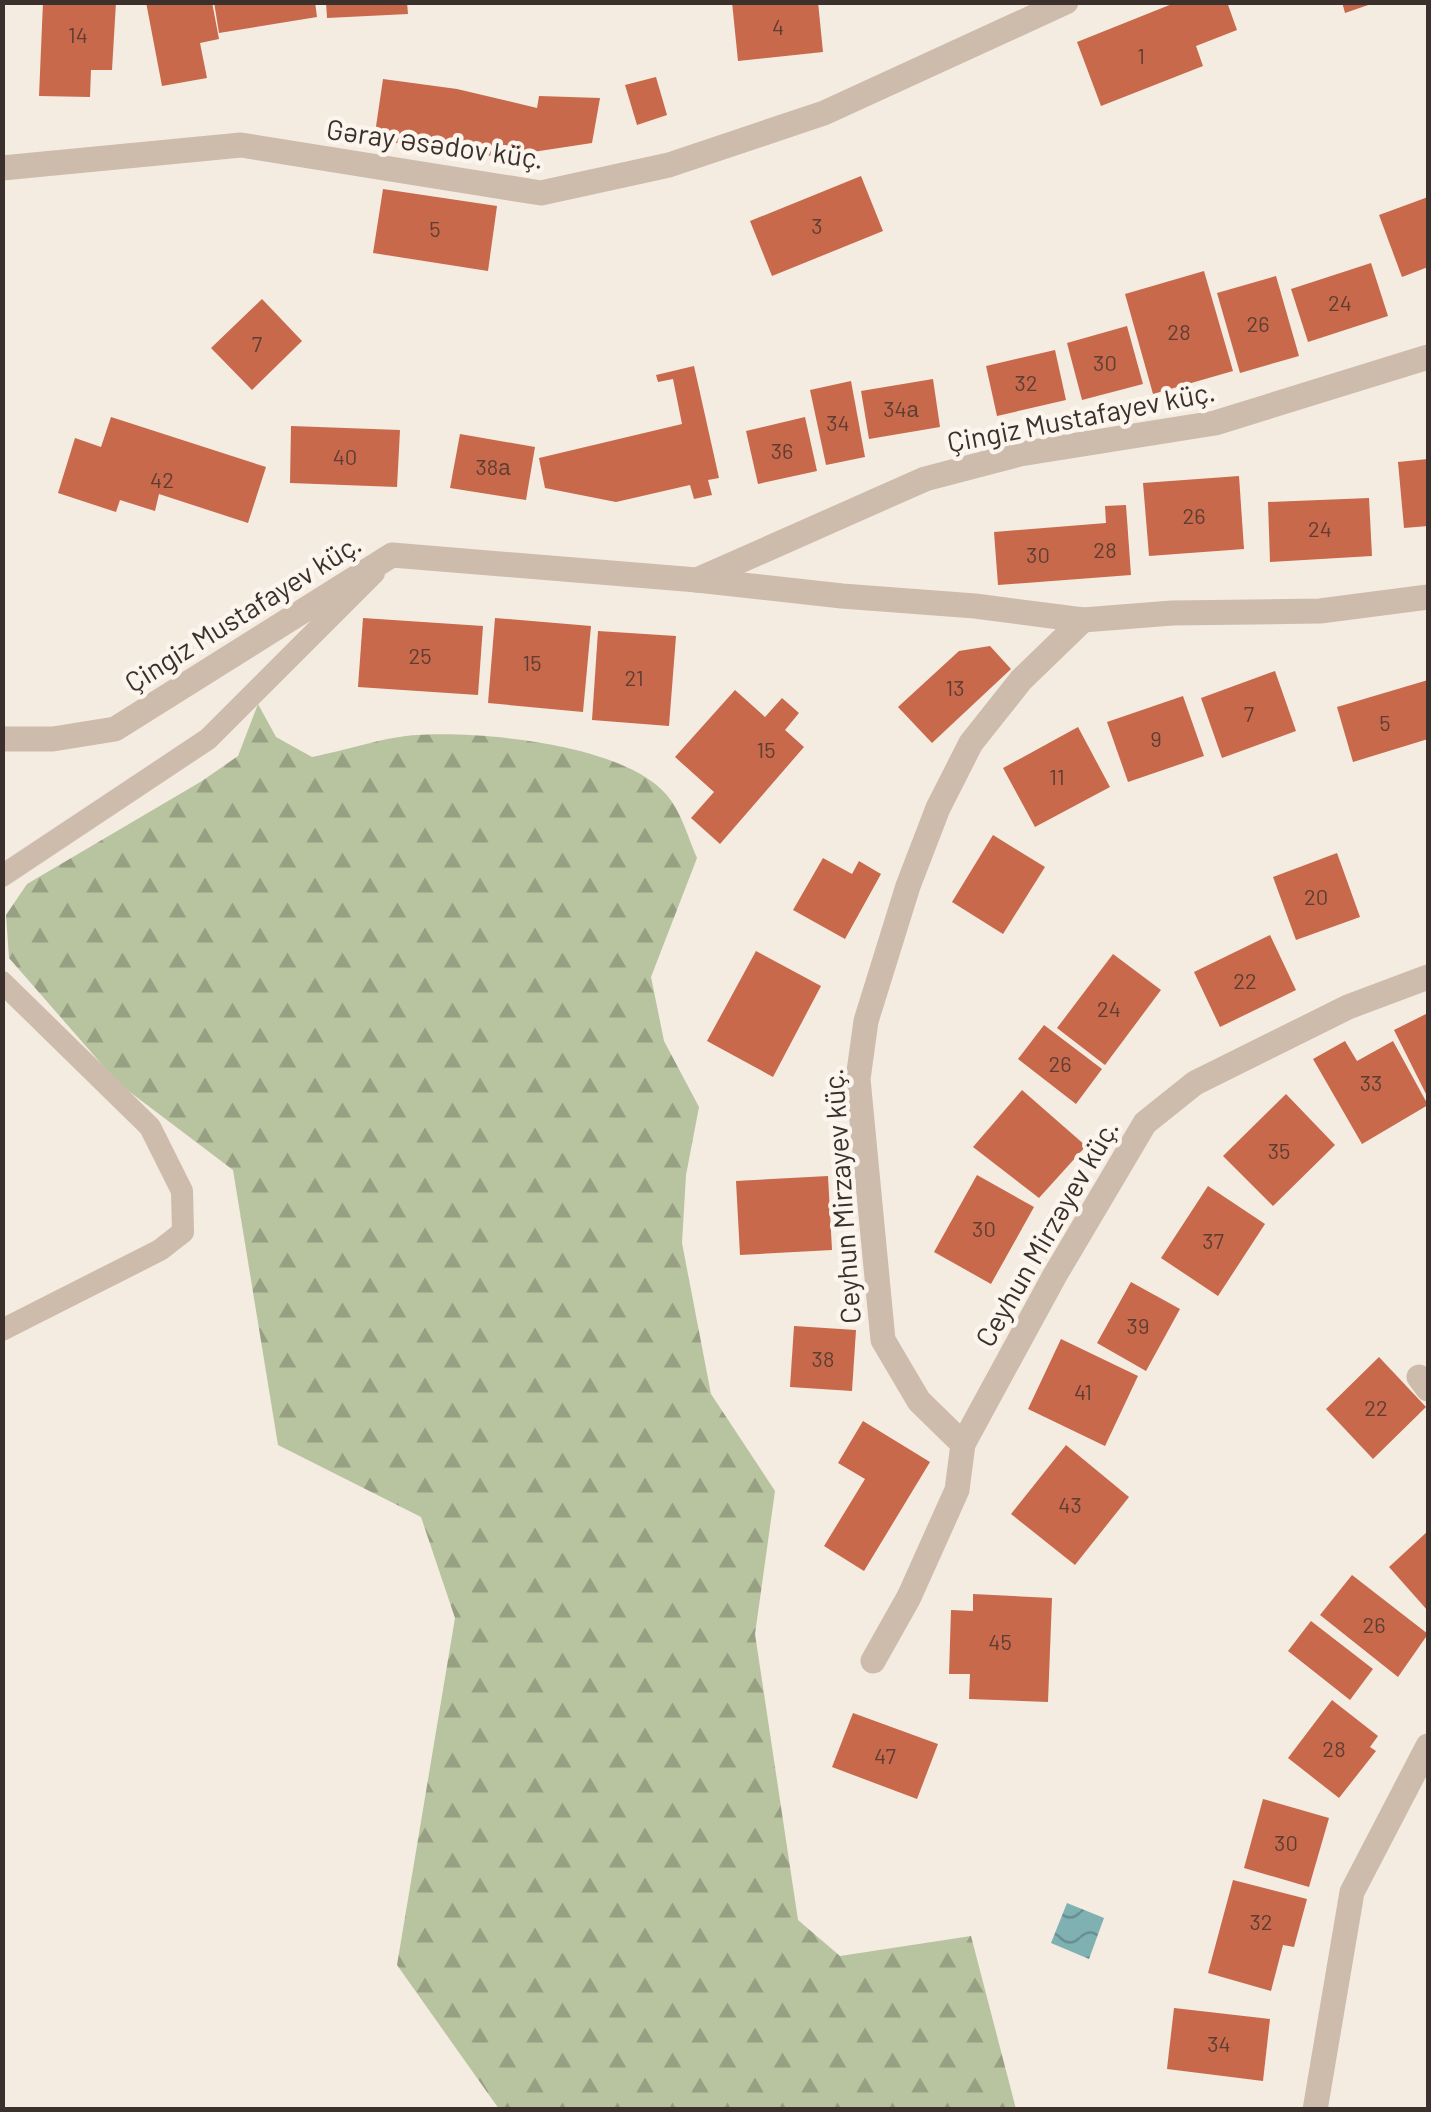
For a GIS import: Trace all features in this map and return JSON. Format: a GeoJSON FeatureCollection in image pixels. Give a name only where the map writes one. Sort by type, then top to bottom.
{"type":"FeatureCollection","features":[{"type":"Feature","properties":{"kind":"street","name":"Gəray Əsədov küç."},"geometry":{"type":"LineString","coordinates":[[2,168],[241,144],[541,194],[669,164],[824,113],[1066,2]]}},
{"type":"Feature","properties":{"kind":"street","name":"Çingiz Mustafayev küç."},"geometry":{"type":"LineString","coordinates":[[698,580],[925,479],[1052,448],[1215,423],[1428,357]]}},
{"type":"Feature","properties":{"kind":"street","name":"Çingiz Mustafayev küç."},"geometry":{"type":"LineString","coordinates":[[2,739],[53,739],[115,729],[392,555],[975,606],[1082,620],[1172,613],[1320,612],[1428,597]]}},
{"type":"Feature","properties":{"kind":"street","name":"Ceyhun Mirzayev küç."},"geometry":{"type":"LineString","coordinates":[[963,1444],[919,1400],[882,1340],[858,1079],[866,1020],[908,886],[938,808],[971,743],[1021,680],[1082,620]]}},
{"type":"Feature","properties":{"kind":"street","name":"Ceyhun Mirzəyev küç."},"geometry":{"type":"LineString","coordinates":[[873,1660],[909,1597],[957,1490],[963,1444],[1055,1275],[1145,1122],[1195,1083],[1348,1007],[1428,978]]}},
{"type":"Feature","properties":{"kind":"street"},"geometry":{"type":"LineString","coordinates":[[1315,2110],[1352,1892],[1428,1746]]}},
{"type":"Feature","properties":{"kind":"lane"},"geometry":{"type":"LineString","coordinates":[[2,876],[208,739],[392,555]]}},
{"type":"Feature","properties":{"kind":"lane"},"geometry":{"type":"LineString","coordinates":[[2,982],[150,1128],[182,1191],[182,1232],[160,1250],[2,1330]]}},
{"type":"Feature","properties":{"kind":"green space"},"geometry":{"type":"Polygon","coordinates":[[[258,704],[276,737],[312,757],[406,736],[445,734],[516,739],[592,754],[626,766],[653,782],[676,808],[697,858],[651,977],[664,1041],[699,1107],[686,1175],[682,1243],[711,1394],[775,1491],[755,1634],[798,1920],[840,1956],[971,1936],[1016,2109],[499,2109],[397,1965],[455,1618],[421,1517],[278,1445],[233,1170],[118,1083],[9,958],[6,915],[27,884],[238,756],[258,704]]]}},
{"type":"Feature","properties":{"kind":"water"},"geometry":{"type":"Polygon","coordinates":[[[1067,1903],[1104,1918],[1089,1959],[1051,1943],[1067,1903]]]}},
{"type":"Feature","properties":{"kind":"building"},"geometry":{"type":"Polygon","coordinates":[[[43,2],[116,2],[112,70],[91,70],[90,97],[39,96],[43,2]]]}},
{"type":"Feature","properties":{"kind":"building"},"geometry":{"type":"Polygon","coordinates":[[[146,2],[212,2],[219,39],[200,43],[207,78],[162,86],[146,2]]]}},
{"type":"Feature","properties":{"kind":"building"},"geometry":{"type":"Polygon","coordinates":[[[214,2],[315,2],[317,17],[219,33],[214,2]]]}},
{"type":"Feature","properties":{"kind":"building"},"geometry":{"type":"Polygon","coordinates":[[[326,2],[407,2],[408,14],[327,18],[326,2]]]}},
{"type":"Feature","properties":{"kind":"building"},"geometry":{"type":"Polygon","coordinates":[[[732,2],[818,2],[823,52],[738,61],[732,2]]]}},
{"type":"Feature","properties":{"kind":"building"},"geometry":{"type":"Polygon","coordinates":[[[1177,2],[1227,2],[1237,30],[1196,46],[1203,66],[1101,106],[1077,42],[1177,2]]]}},
{"type":"Feature","properties":{"kind":"building"},"geometry":{"type":"Polygon","coordinates":[[[1342,2],[1374,2],[1374,3],[1345,13],[1342,2]]]}},
{"type":"Feature","properties":{"kind":"building"},"geometry":{"type":"Polygon","coordinates":[[[656,77],[667,115],[637,125],[625,85],[656,77]]]}},
{"type":"Feature","properties":{"kind":"building"},"geometry":{"type":"Polygon","coordinates":[[[383,79],[457,89],[537,108],[539,96],[600,98],[592,143],[500,157],[374,140],[383,79]]]}},
{"type":"Feature","properties":{"kind":"building"},"geometry":{"type":"Polygon","coordinates":[[[861,176],[883,231],[772,276],[750,221],[861,176]]]}},
{"type":"Feature","properties":{"kind":"building"},"geometry":{"type":"Polygon","coordinates":[[[383,189],[497,206],[488,271],[373,253],[383,189]]]}},
{"type":"Feature","properties":{"kind":"building"},"geometry":{"type":"Polygon","coordinates":[[[1428,197],[1428,267],[1402,277],[1379,215],[1428,197]]]}},
{"type":"Feature","properties":{"kind":"building"},"geometry":{"type":"Polygon","coordinates":[[[1371,263],[1388,316],[1308,342],[1291,289],[1371,263]]]}},
{"type":"Feature","properties":{"kind":"building"},"geometry":{"type":"Polygon","coordinates":[[[1204,271],[1233,371],[1153,394],[1125,294],[1204,271]]]}},
{"type":"Feature","properties":{"kind":"building"},"geometry":{"type":"Polygon","coordinates":[[[1276,276],[1299,356],[1240,373],[1217,293],[1276,276]]]}},
{"type":"Feature","properties":{"kind":"building"},"geometry":{"type":"Polygon","coordinates":[[[262,299],[302,341],[252,390],[211,348],[262,299]]]}},
{"type":"Feature","properties":{"kind":"building"},"geometry":{"type":"Polygon","coordinates":[[[1127,326],[1143,384],[1082,400],[1067,343],[1127,326]]]}},
{"type":"Feature","properties":{"kind":"building"},"geometry":{"type":"Polygon","coordinates":[[[1055,350],[1066,400],[997,416],[986,366],[1055,350]]]}},
{"type":"Feature","properties":{"kind":"building"},"geometry":{"type":"Polygon","coordinates":[[[694,366],[719,478],[708,480],[712,495],[694,499],[690,485],[616,502],[545,488],[539,458],[682,424],[673,379],[658,382],[656,375],[694,366]]]}},
{"type":"Feature","properties":{"kind":"building"},"geometry":{"type":"Polygon","coordinates":[[[933,379],[940,427],[869,439],[861,391],[933,379]]]}},
{"type":"Feature","properties":{"kind":"building"},"geometry":{"type":"Polygon","coordinates":[[[851,381],[865,457],[826,465],[810,390],[851,381]]]}},
{"type":"Feature","properties":{"kind":"building"},"geometry":{"type":"Polygon","coordinates":[[[111,417],[266,467],[248,523],[159,494],[155,511],[120,500],[116,512],[58,493],[75,438],[101,447],[111,417]]]}},
{"type":"Feature","properties":{"kind":"building"},"geometry":{"type":"Polygon","coordinates":[[[805,417],[817,471],[758,484],[746,431],[805,417]]]}},
{"type":"Feature","properties":{"kind":"building"},"geometry":{"type":"Polygon","coordinates":[[[291,426],[400,430],[397,487],[290,483],[291,426]]]}},
{"type":"Feature","properties":{"kind":"building"},"geometry":{"type":"Polygon","coordinates":[[[460,434],[535,447],[526,500],[450,488],[460,434]]]}},
{"type":"Feature","properties":{"kind":"building"},"geometry":{"type":"Polygon","coordinates":[[[1428,459],[1428,526],[1404,528],[1398,462],[1428,459]]]}},
{"type":"Feature","properties":{"kind":"building"},"geometry":{"type":"Polygon","coordinates":[[[1239,476],[1244,549],[1149,556],[1143,483],[1239,476]]]}},
{"type":"Feature","properties":{"kind":"building"},"geometry":{"type":"Polygon","coordinates":[[[1369,498],[1372,556],[1270,562],[1268,502],[1369,498]]]}},
{"type":"Feature","properties":{"kind":"building"},"geometry":{"type":"Polygon","coordinates":[[[1126,505],[1131,575],[998,585],[994,532],[1106,523],[1105,506],[1126,505]]]}},
{"type":"Feature","properties":{"kind":"building"},"geometry":{"type":"Polygon","coordinates":[[[363,618],[483,626],[478,695],[358,687],[363,618]]]}},
{"type":"Feature","properties":{"kind":"building"},"geometry":{"type":"Polygon","coordinates":[[[495,618],[591,626],[583,712],[488,703],[495,618]]]}},
{"type":"Feature","properties":{"kind":"building"},"geometry":{"type":"Polygon","coordinates":[[[598,631],[676,636],[669,726],[592,720],[598,631]]]}},
{"type":"Feature","properties":{"kind":"building"},"geometry":{"type":"Polygon","coordinates":[[[990,646],[1011,669],[932,743],[898,707],[959,651],[990,646]]]}},
{"type":"Feature","properties":{"kind":"building"},"geometry":{"type":"Polygon","coordinates":[[[1275,671],[1296,731],[1222,758],[1201,698],[1275,671]]]}},
{"type":"Feature","properties":{"kind":"building"},"geometry":{"type":"Polygon","coordinates":[[[1428,680],[1428,739],[1353,762],[1337,707],[1428,680]]]}},
{"type":"Feature","properties":{"kind":"building"},"geometry":{"type":"Polygon","coordinates":[[[735,690],[765,717],[782,698],[799,713],[785,730],[804,747],[720,844],[691,818],[714,792],[675,757],[735,690]]]}},
{"type":"Feature","properties":{"kind":"building"},"geometry":{"type":"Polygon","coordinates":[[[1183,696],[1204,756],[1128,782],[1107,722],[1183,696]]]}},
{"type":"Feature","properties":{"kind":"building"},"geometry":{"type":"Polygon","coordinates":[[[1078,727],[1110,787],[1035,827],[1003,768],[1078,727]]]}},
{"type":"Feature","properties":{"kind":"building"},"geometry":{"type":"Polygon","coordinates":[[[993,835],[1045,867],[1003,934],[952,902],[993,835]]]}},
{"type":"Feature","properties":{"kind":"building"},"geometry":{"type":"Polygon","coordinates":[[[1337,853],[1360,917],[1296,940],[1273,877],[1337,853]]]}},
{"type":"Feature","properties":{"kind":"building"},"geometry":{"type":"Polygon","coordinates":[[[823,858],[852,874],[859,861],[881,874],[845,939],[793,910],[823,858]]]}},
{"type":"Feature","properties":{"kind":"building"},"geometry":{"type":"Polygon","coordinates":[[[1270,935],[1296,990],[1220,1027],[1194,972],[1270,935]]]}},
{"type":"Feature","properties":{"kind":"building"},"geometry":{"type":"Polygon","coordinates":[[[756,951],[821,986],[773,1077],[707,1041],[756,951]]]}},
{"type":"Feature","properties":{"kind":"building"},"geometry":{"type":"Polygon","coordinates":[[[1113,954],[1161,990],[1105,1065],[1057,1028],[1113,954]]]}},
{"type":"Feature","properties":{"kind":"building"},"geometry":{"type":"Polygon","coordinates":[[[1428,1013],[1428,1098],[1394,1030],[1428,1013]]]}},
{"type":"Feature","properties":{"kind":"building"},"geometry":{"type":"Polygon","coordinates":[[[1044,1025],[1102,1069],[1076,1104],[1018,1059],[1044,1025]]]}},
{"type":"Feature","properties":{"kind":"building"},"geometry":{"type":"Polygon","coordinates":[[[1345,1041],[1357,1061],[1393,1041],[1428,1105],[1362,1144],[1313,1059],[1345,1041]]]}},
{"type":"Feature","properties":{"kind":"building"},"geometry":{"type":"Polygon","coordinates":[[[1022,1090],[1086,1146],[1039,1198],[973,1147],[1022,1090]]]}},
{"type":"Feature","properties":{"kind":"building"},"geometry":{"type":"Polygon","coordinates":[[[1286,1094],[1335,1145],[1273,1206],[1223,1156],[1286,1094]]]}},
{"type":"Feature","properties":{"kind":"building"},"geometry":{"type":"Polygon","coordinates":[[[977,1175],[1034,1207],[991,1284],[934,1252],[977,1175]]]}},
{"type":"Feature","properties":{"kind":"building"},"geometry":{"type":"Polygon","coordinates":[[[828,1176],[832,1250],[740,1255],[736,1181],[828,1176]]]}},
{"type":"Feature","properties":{"kind":"building"},"geometry":{"type":"Polygon","coordinates":[[[1208,1186],[1265,1224],[1218,1296],[1161,1258],[1208,1186]]]}},
{"type":"Feature","properties":{"kind":"building"},"geometry":{"type":"Polygon","coordinates":[[[1131,1282],[1180,1309],[1146,1371],[1097,1343],[1131,1282]]]}},
{"type":"Feature","properties":{"kind":"building"},"geometry":{"type":"Polygon","coordinates":[[[794,1326],[856,1330],[852,1391],[790,1387],[794,1326]]]}},
{"type":"Feature","properties":{"kind":"building"},"geometry":{"type":"Polygon","coordinates":[[[1061,1339],[1138,1376],[1105,1446],[1028,1409],[1061,1339]]]}},
{"type":"Feature","properties":{"kind":"building"},"geometry":{"type":"Polygon","coordinates":[[[1379,1357],[1426,1407],[1373,1459],[1326,1409],[1379,1357]]]}},
{"type":"Feature","properties":{"kind":"building"},"geometry":{"type":"Polygon","coordinates":[[[863,1421],[930,1462],[864,1571],[824,1546],[865,1479],[838,1463],[863,1421]]]}},
{"type":"Feature","properties":{"kind":"building"},"geometry":{"type":"Polygon","coordinates":[[[1066,1445],[1129,1497],[1075,1565],[1011,1514],[1066,1445]]]}},
{"type":"Feature","properties":{"kind":"building"},"geometry":{"type":"Polygon","coordinates":[[[1428,1531],[1428,1611],[1389,1567],[1428,1531]]]}},
{"type":"Feature","properties":{"kind":"building"},"geometry":{"type":"Polygon","coordinates":[[[1352,1575],[1428,1634],[1398,1677],[1320,1615],[1352,1575]]]}},
{"type":"Feature","properties":{"kind":"building"},"geometry":{"type":"Polygon","coordinates":[[[973,1594],[1052,1598],[1048,1702],[969,1699],[970,1674],[949,1674],[951,1610],[973,1611],[973,1594]]]}},
{"type":"Feature","properties":{"kind":"building"},"geometry":{"type":"Polygon","coordinates":[[[1311,1621],[1373,1669],[1350,1700],[1288,1651],[1311,1621]]]}},
{"type":"Feature","properties":{"kind":"building"},"geometry":{"type":"Polygon","coordinates":[[[1332,1700],[1378,1736],[1370,1747],[1376,1751],[1339,1798],[1288,1758],[1332,1700]]]}},
{"type":"Feature","properties":{"kind":"building"},"geometry":{"type":"Polygon","coordinates":[[[853,1713],[938,1744],[917,1799],[832,1767],[853,1713]]]}},
{"type":"Feature","properties":{"kind":"building"},"geometry":{"type":"Polygon","coordinates":[[[1263,1799],[1329,1818],[1309,1887],[1244,1868],[1263,1799]]]}},
{"type":"Feature","properties":{"kind":"building"},"geometry":{"type":"Polygon","coordinates":[[[1233,1880],[1307,1899],[1294,1947],[1283,1945],[1271,1991],[1208,1973],[1233,1880]]]}},
{"type":"Feature","properties":{"kind":"building"},"geometry":{"type":"Polygon","coordinates":[[[1174,2008],[1270,2019],[1263,2081],[1167,2069],[1174,2008]]]}}]}
